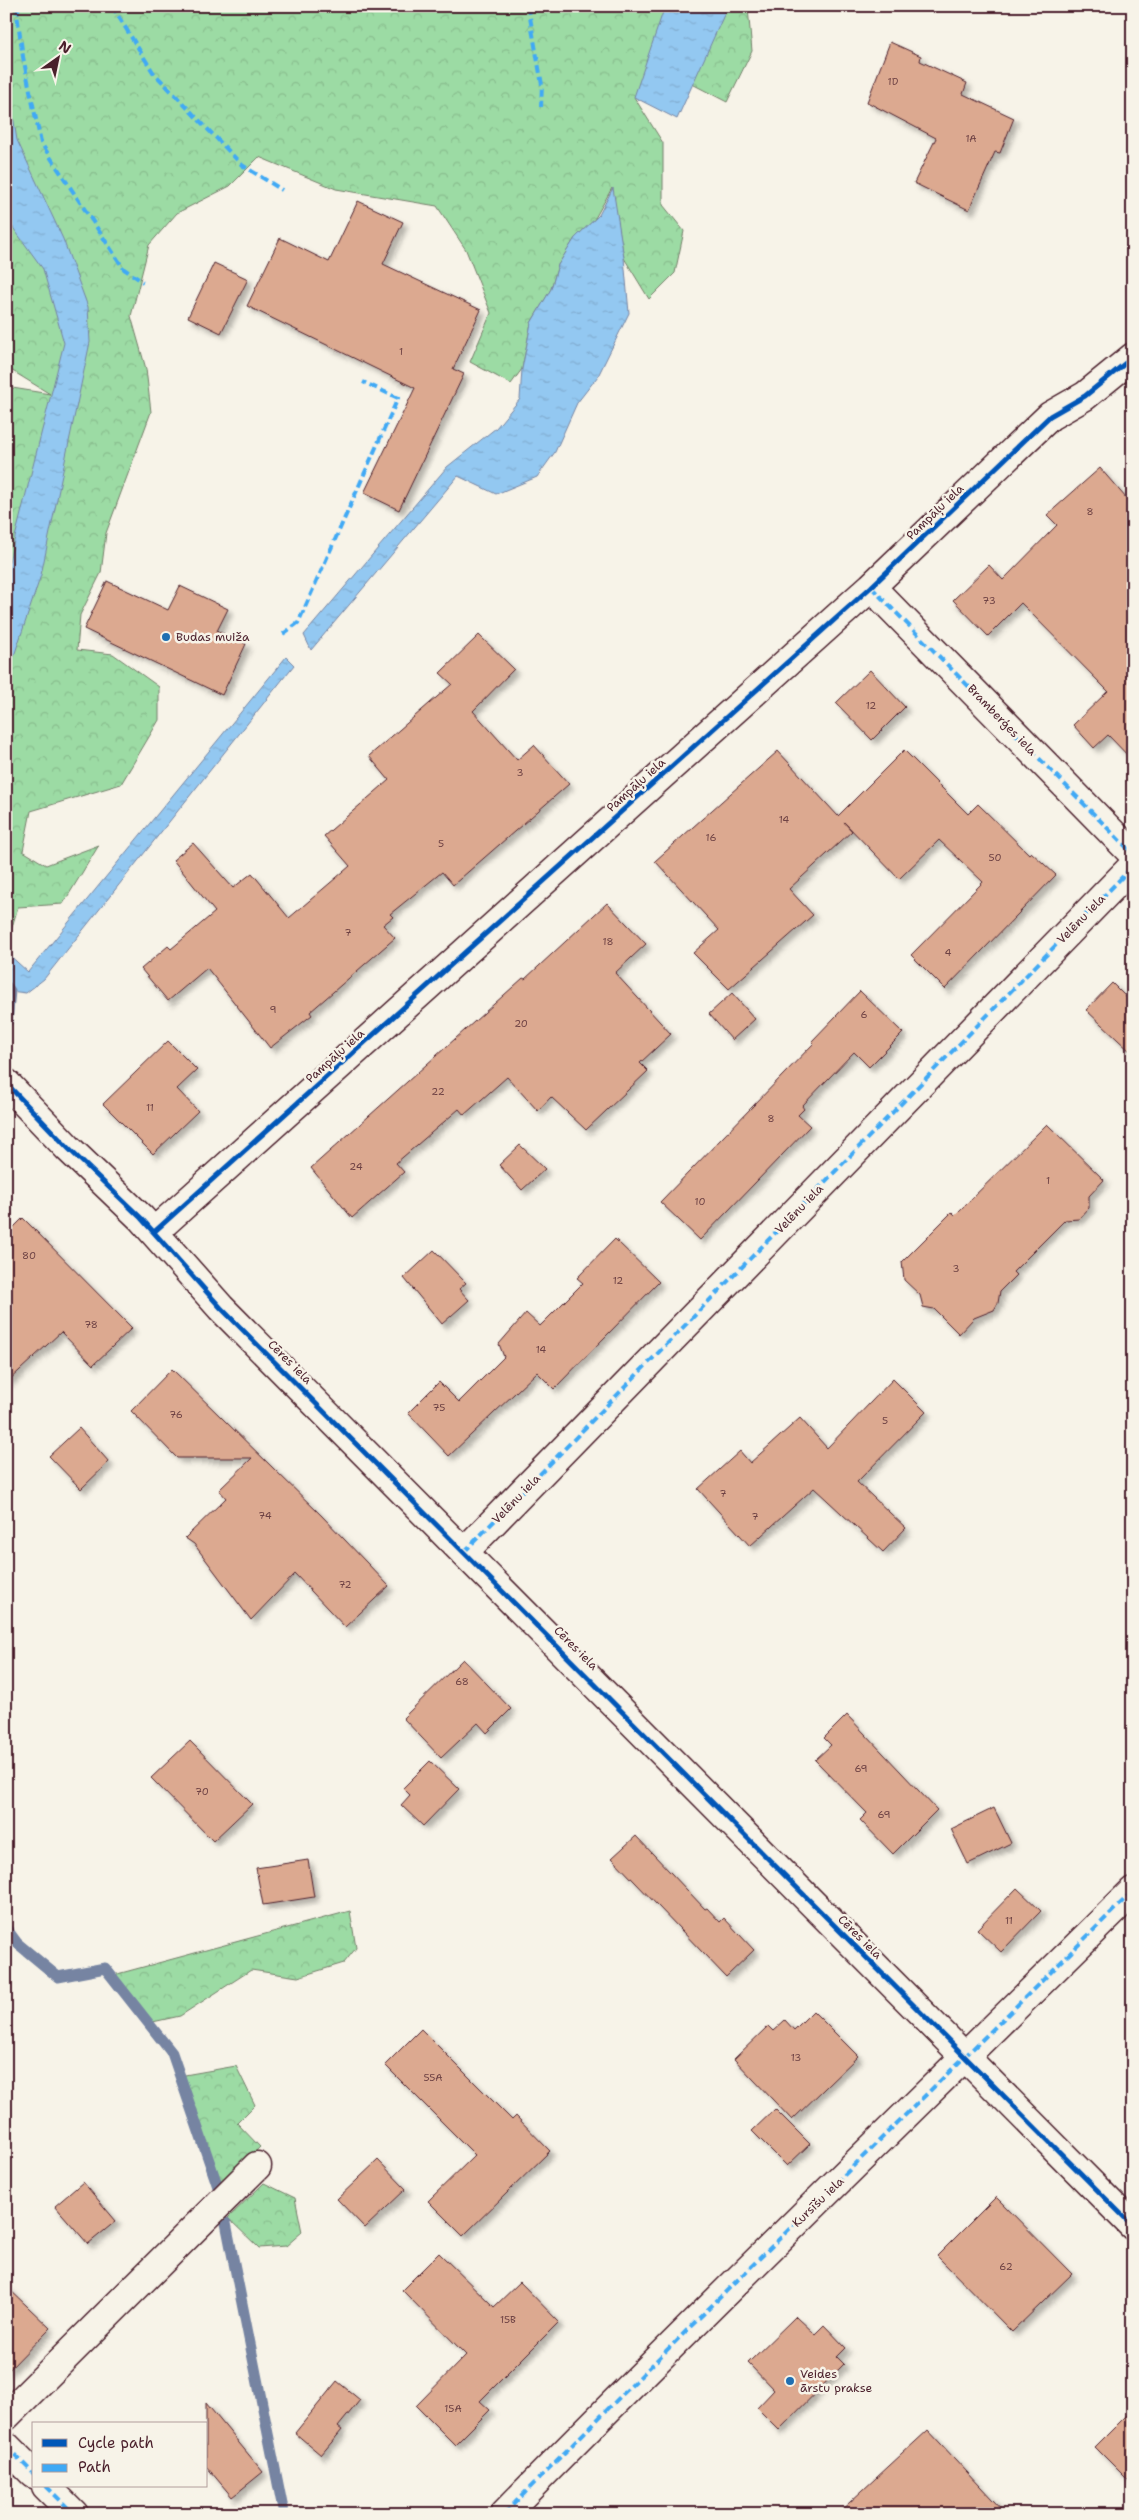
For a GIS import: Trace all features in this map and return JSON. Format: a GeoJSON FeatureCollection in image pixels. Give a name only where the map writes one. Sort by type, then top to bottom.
{"type":"FeatureCollection","features":[{"type":"Feature","properties":{"kind":"street","name":"Pampāļu iela"},"geometry":{"type":"LineString","coordinates":[[154,1232],[871,587],[1050,416],[1085,396],[1133,357]]}},
{"type":"Feature","properties":{"kind":"street","name":"Bramberģes iela"},"geometry":{"type":"LineString","coordinates":[[871,587],[1133,854]]}},
{"type":"Feature","properties":{"kind":"street","name":"Velēnu iela"},"geometry":{"type":"LineString","coordinates":[[464,1552],[1133,866]]}},
{"type":"Feature","properties":{"kind":"street","name":"Cēres iela"},"geometry":{"type":"LineString","coordinates":[[6,1083],[69,1149],[154,1232],[221,1308],[1133,2226]]}},
{"type":"Feature","properties":{"kind":"street","name":"Kursīšu iela"},"geometry":{"type":"LineString","coordinates":[[504,2514],[665,2350],[965,2058],[1133,1891]]}},
{"type":"Feature","properties":{"kind":"street"},"geometry":{"type":"LineString","coordinates":[[6,2416],[257,2166]]}},
{"type":"Feature","properties":{"kind":"street"},"geometry":{"type":"LineString","coordinates":[[6,2446],[32,2472]]}},
{"type":"Feature","properties":{"kind":"street"},"geometry":{"type":"LineString","coordinates":[[48,2488],[74,2514]]}},
{"type":"Feature","properties":{"kind":"green space"},"geometry":{"type":"Polygon","coordinates":[[[6,6],[750,6],[748,8],[752,51],[727,102],[669,72],[634,97],[663,143],[663,205],[684,231],[675,273],[649,299],[624,258],[612,188],[594,220],[575,238],[558,265],[551,289],[531,323],[522,369],[511,384],[470,362],[491,313],[466,250],[437,206],[336,189],[259,157],[230,186],[177,213],[149,245],[131,316],[146,369],[151,412],[106,533],[101,573],[80,615],[77,650],[113,654],[159,687],[159,720],[121,784],[31,811],[23,851],[46,865],[99,845],[63,904],[18,907],[6,947],[6,387],[50,394],[6,367],[6,6]]]}},
{"type":"Feature","properties":{"kind":"green space"},"geometry":{"type":"Polygon","coordinates":[[[350,1911],[356,1948],[344,1963],[298,1977],[251,1970],[180,2016],[148,2023],[110,1976],[350,1911]]]}},
{"type":"Feature","properties":{"kind":"green space"},"geometry":{"type":"Polygon","coordinates":[[[236,2066],[255,2105],[237,2123],[260,2147],[218,2187],[179,2076],[236,2066]]]}},
{"type":"Feature","properties":{"kind":"green space"},"geometry":{"type":"Polygon","coordinates":[[[264,2183],[295,2198],[302,2232],[286,2246],[259,2248],[228,2218],[264,2183]]]}},
{"type":"Feature","properties":{"kind":"water"},"geometry":{"type":"Polygon","coordinates":[[[665,6],[728,6],[677,119],[634,97],[665,6]]]}},
{"type":"Feature","properties":{"kind":"water"},"geometry":{"type":"Polygon","coordinates":[[[6,73],[17,140],[63,239],[88,307],[90,342],[41,575],[6,680],[6,573],[64,343],[43,269],[6,218],[6,73]]]}},
{"type":"Feature","properties":{"kind":"water"},"geometry":{"type":"Polygon","coordinates":[[[613,188],[624,258],[629,313],[598,376],[577,403],[555,452],[537,477],[496,494],[458,476],[311,650],[304,635],[447,467],[496,428],[520,399],[522,369],[531,323],[551,289],[558,265],[575,238],[599,215],[613,188]]]}},
{"type":"Feature","properties":{"kind":"water"},"geometry":{"type":"Polygon","coordinates":[[[286,657],[294,665],[44,979],[26,993],[10,991],[6,988],[6,952],[28,972],[286,657]]]}},
{"type":"Feature","properties":{"kind":"building"},"geometry":{"type":"Polygon","coordinates":[[[890,42],[921,56],[920,61],[967,83],[963,94],[1014,118],[1000,153],[995,152],[969,210],[914,183],[936,138],[867,102],[890,42]]]}},
{"type":"Feature","properties":{"kind":"building"},"geometry":{"type":"Polygon","coordinates":[[[358,201],[403,222],[383,264],[481,310],[453,369],[464,374],[399,510],[364,493],[415,388],[247,306],[280,238],[329,262],[358,201]]]}},
{"type":"Feature","properties":{"kind":"building"},"geometry":{"type":"Polygon","coordinates":[[[214,263],[248,279],[221,333],[188,317],[214,263]]]}},
{"type":"Feature","properties":{"kind":"building"},"geometry":{"type":"Polygon","coordinates":[[[1100,468],[1133,506],[1133,761],[1108,735],[1094,748],[1073,725],[1108,691],[1021,603],[988,636],[953,600],[989,565],[1003,580],[1057,525],[1047,515],[1100,468]]]}},
{"type":"Feature","properties":{"kind":"building","name":"Budas muiža"},"geometry":{"type":"Polygon","coordinates":[[[107,581],[168,610],[180,586],[228,609],[217,631],[246,644],[222,695],[84,629],[107,581]]]}},
{"type":"Feature","properties":{"kind":"building"},"geometry":{"type":"Polygon","coordinates":[[[479,635],[514,669],[473,711],[517,760],[534,745],[569,784],[453,885],[442,872],[390,914],[393,917],[383,925],[395,938],[310,1012],[312,1015],[270,1048],[207,968],[168,1001],[141,969],[168,946],[171,949],[215,912],[173,860],[193,843],[233,888],[252,873],[289,918],[350,866],[324,836],[389,780],[369,756],[452,684],[440,673],[479,635]]]}},
{"type":"Feature","properties":{"kind":"building"},"geometry":{"type":"Polygon","coordinates":[[[870,670],[905,707],[872,740],[836,703],[870,670]]]}},
{"type":"Feature","properties":{"kind":"building"},"geometry":{"type":"Polygon","coordinates":[[[904,750],[968,814],[978,804],[1029,854],[1031,852],[1056,875],[945,989],[911,955],[983,882],[939,840],[899,879],[844,822],[852,831],[789,889],[813,915],[729,989],[693,953],[719,930],[655,861],[778,751],[838,816],[904,750]]]}},
{"type":"Feature","properties":{"kind":"building"},"geometry":{"type":"Polygon","coordinates":[[[607,903],[646,944],[615,973],[671,1034],[640,1063],[648,1071],[586,1130],[551,1097],[538,1111],[507,1077],[464,1115],[459,1109],[396,1163],[404,1172],[352,1218],[311,1168],[523,978],[525,979],[607,903]]]}},
{"type":"Feature","properties":{"kind":"building"},"geometry":{"type":"Polygon","coordinates":[[[1112,983],[1133,1004],[1133,1054],[1086,1010],[1112,983]]]}},
{"type":"Feature","properties":{"kind":"building"},"geometry":{"type":"Polygon","coordinates":[[[860,991],[903,1033],[869,1067],[854,1052],[802,1106],[804,1109],[798,1115],[810,1126],[700,1240],[660,1202],[814,1043],[812,1041],[860,991]]]}},
{"type":"Feature","properties":{"kind":"building"},"geometry":{"type":"Polygon","coordinates":[[[732,993],[755,1019],[732,1040],[709,1014],[732,993]]]}},
{"type":"Feature","properties":{"kind":"building"},"geometry":{"type":"Polygon","coordinates":[[[168,1041],[197,1070],[177,1089],[198,1111],[153,1154],[103,1104],[168,1041]]]}},
{"type":"Feature","properties":{"kind":"building"},"geometry":{"type":"Polygon","coordinates":[[[1047,1124],[1104,1180],[1089,1196],[1089,1208],[1079,1219],[1065,1220],[1013,1272],[1016,1275],[1000,1291],[998,1303],[994,1310],[974,1318],[959,1334],[934,1309],[923,1307],[920,1295],[904,1280],[902,1262],[952,1212],[955,1215],[1047,1124]]]}},
{"type":"Feature","properties":{"kind":"building"},"geometry":{"type":"Polygon","coordinates":[[[520,1145],[545,1169],[522,1190],[499,1165],[520,1145]]]}},
{"type":"Feature","properties":{"kind":"building"},"geometry":{"type":"Polygon","coordinates":[[[23,1218],[132,1328],[93,1365],[61,1332],[6,1383],[6,1235],[23,1218]]]}},
{"type":"Feature","properties":{"kind":"building"},"geometry":{"type":"Polygon","coordinates":[[[615,1239],[659,1282],[554,1389],[537,1372],[449,1456],[408,1413],[439,1382],[459,1402],[504,1357],[499,1344],[526,1313],[540,1326],[583,1283],[577,1278],[615,1239]]]}},
{"type":"Feature","properties":{"kind":"building"},"geometry":{"type":"Polygon","coordinates":[[[434,1250],[466,1283],[459,1289],[469,1300],[442,1324],[404,1278],[434,1250]]]}},
{"type":"Feature","properties":{"kind":"building"},"geometry":{"type":"Polygon","coordinates":[[[172,1369],[322,1516],[389,1586],[345,1627],[295,1574],[251,1620],[194,1544],[185,1538],[226,1498],[219,1490],[252,1458],[177,1458],[131,1411],[172,1369]]]}},
{"type":"Feature","properties":{"kind":"building"},"geometry":{"type":"Polygon","coordinates":[[[893,1379],[926,1412],[857,1482],[906,1528],[883,1552],[814,1488],[750,1546],[698,1489],[740,1451],[750,1463],[800,1418],[827,1448],[893,1379]]]}},
{"type":"Feature","properties":{"kind":"building"},"geometry":{"type":"Polygon","coordinates":[[[79,1428],[109,1462],[81,1489],[49,1456],[79,1428]]]}},
{"type":"Feature","properties":{"kind":"building"},"geometry":{"type":"Polygon","coordinates":[[[463,1659],[511,1709],[487,1733],[478,1723],[441,1758],[403,1718],[463,1659]]]}},
{"type":"Feature","properties":{"kind":"building"},"geometry":{"type":"Polygon","coordinates":[[[847,1715],[937,1810],[893,1854],[860,1820],[867,1813],[815,1760],[831,1745],[824,1738],[847,1715]]]}},
{"type":"Feature","properties":{"kind":"building"},"geometry":{"type":"Polygon","coordinates":[[[190,1741],[252,1804],[213,1841],[151,1778],[190,1741]]]}},
{"type":"Feature","properties":{"kind":"building"},"geometry":{"type":"Polygon","coordinates":[[[430,1761],[459,1789],[423,1826],[401,1805],[410,1795],[403,1788],[430,1761]]]}},
{"type":"Feature","properties":{"kind":"building"},"geometry":{"type":"Polygon","coordinates":[[[994,1808],[1011,1843],[968,1864],[951,1829],[994,1808]]]}},
{"type":"Feature","properties":{"kind":"building"},"geometry":{"type":"Polygon","coordinates":[[[636,1836],[705,1909],[707,1908],[720,1922],[724,1918],[754,1950],[726,1977],[612,1858],[636,1836]]]}},
{"type":"Feature","properties":{"kind":"building"},"geometry":{"type":"Polygon","coordinates":[[[308,1860],[314,1897],[263,1905],[256,1868],[308,1860]]]}},
{"type":"Feature","properties":{"kind":"building"},"geometry":{"type":"Polygon","coordinates":[[[1017,1888],[1041,1911],[1001,1952],[977,1929],[1017,1888]]]}},
{"type":"Feature","properties":{"kind":"building"},"geometry":{"type":"Polygon","coordinates":[[[813,2011],[858,2056],[792,2120],[734,2059],[768,2026],[773,2031],[785,2020],[794,2030],[813,2011]]]}},
{"type":"Feature","properties":{"kind":"building"},"geometry":{"type":"Polygon","coordinates":[[[421,2029],[512,2120],[516,2116],[550,2151],[463,2236],[428,2201],[475,2155],[385,2065],[421,2029]]]}},
{"type":"Feature","properties":{"kind":"building"},"geometry":{"type":"Polygon","coordinates":[[[775,2109],[810,2144],[787,2166],[752,2131],[775,2109]]]}},
{"type":"Feature","properties":{"kind":"building"},"geometry":{"type":"Polygon","coordinates":[[[378,2160],[406,2189],[365,2228],[337,2199],[378,2160]]]}},
{"type":"Feature","properties":{"kind":"building"},"geometry":{"type":"Polygon","coordinates":[[[83,2182],[116,2221],[88,2244],[55,2206],[83,2182]]]}},
{"type":"Feature","properties":{"kind":"building"},"geometry":{"type":"Polygon","coordinates":[[[996,2197],[1072,2274],[1012,2332],[937,2256],[996,2197]]]}},
{"type":"Feature","properties":{"kind":"building"},"geometry":{"type":"Polygon","coordinates":[[[439,2253],[494,2307],[520,2282],[559,2322],[480,2401],[490,2410],[455,2445],[416,2406],[466,2355],[402,2290],[439,2253]]]}},
{"type":"Feature","properties":{"kind":"building"},"geometry":{"type":"Polygon","coordinates":[[[6,2286],[50,2328],[6,2373],[6,2286]]]}},
{"type":"Feature","properties":{"kind":"building","name":"Veides ārstu prakse"},"geometry":{"type":"Polygon","coordinates":[[[796,2316],[815,2334],[824,2325],[846,2348],[837,2357],[844,2364],[779,2430],[757,2408],[774,2390],[748,2363],[796,2316]]]}},
{"type":"Feature","properties":{"kind":"building"},"geometry":{"type":"Polygon","coordinates":[[[337,2381],[360,2400],[338,2427],[342,2430],[321,2455],[295,2433],[337,2381]]]}},
{"type":"Feature","properties":{"kind":"building"},"geometry":{"type":"Polygon","coordinates":[[[206,2403],[263,2472],[232,2497],[208,2468],[208,2422],[206,2422],[206,2403]]]}},
{"type":"Feature","properties":{"kind":"building"},"geometry":{"type":"Polygon","coordinates":[[[1133,2409],[1133,2485],[1095,2447],[1133,2409]]]}},
{"type":"Feature","properties":{"kind":"building"},"geometry":{"type":"Polygon","coordinates":[[[928,2430],[1006,2514],[837,2514],[928,2430]]]}},
{"type":"Feature","properties":{"kind":"waterway"},"geometry":{"type":"LineString","coordinates":[[6,986],[10,991],[7,1022]]}},
{"type":"Feature","properties":{"kind":"waterway"},"geometry":{"type":"LineString","coordinates":[[6,1928],[17,1943],[58,1977],[105,1968],[172,2053],[218,2187]]}},
{"type":"Feature","properties":{"kind":"waterway"},"geometry":{"type":"LineString","coordinates":[[226,2223],[284,2514]]}},
{"type":"Feature","properties":{"kind":"marked path"},"geometry":{"type":"LineString","coordinates":[[19,6],[17,14],[23,57],[41,143],[124,269],[143,282]]}},
{"type":"Feature","properties":{"kind":"marked path"},"geometry":{"type":"LineString","coordinates":[[112,6],[153,72],[242,165],[282,190]]}},
{"type":"Feature","properties":{"kind":"marked path"},"geometry":{"type":"LineString","coordinates":[[528,6],[542,85],[541,107]]}},
{"type":"Feature","properties":{"kind":"marked path"},"geometry":{"type":"LineString","coordinates":[[283,634],[298,623],[398,398],[363,382]]}},
{"type":"Feature","properties":{"kind":"marked path"},"geometry":{"type":"LineString","coordinates":[[871,587],[1133,854]]}},
{"type":"Feature","properties":{"kind":"marked path"},"geometry":{"type":"LineString","coordinates":[[464,1552],[1133,866]]}},
{"type":"Feature","properties":{"kind":"marked path"},"geometry":{"type":"LineString","coordinates":[[504,2514],[739,2279],[1133,1891]]}},
{"type":"Feature","properties":{"kind":"marked path"},"geometry":{"type":"LineString","coordinates":[[6,2446],[32,2472]]}},
{"type":"Feature","properties":{"kind":"marked path"},"geometry":{"type":"LineString","coordinates":[[48,2488],[74,2514]]}},
{"type":"Feature","properties":{"kind":"cycle path"},"geometry":{"type":"LineString","coordinates":[[154,1232],[871,587],[1050,416],[1085,396],[1133,357]]}},
{"type":"Feature","properties":{"kind":"cycle path"},"geometry":{"type":"LineString","coordinates":[[6,1083],[69,1149],[141,1218],[221,1308],[1133,2226]]}},
{"type":"Feature","properties":{"kind":"place","name":"Budas muiža"},"geometry":{"type":"Point","coordinates":[166,637]}},
{"type":"Feature","properties":{"kind":"place","name":"Veides ārstu prakse"},"geometry":{"type":"Point","coordinates":[790,2381]}}]}
